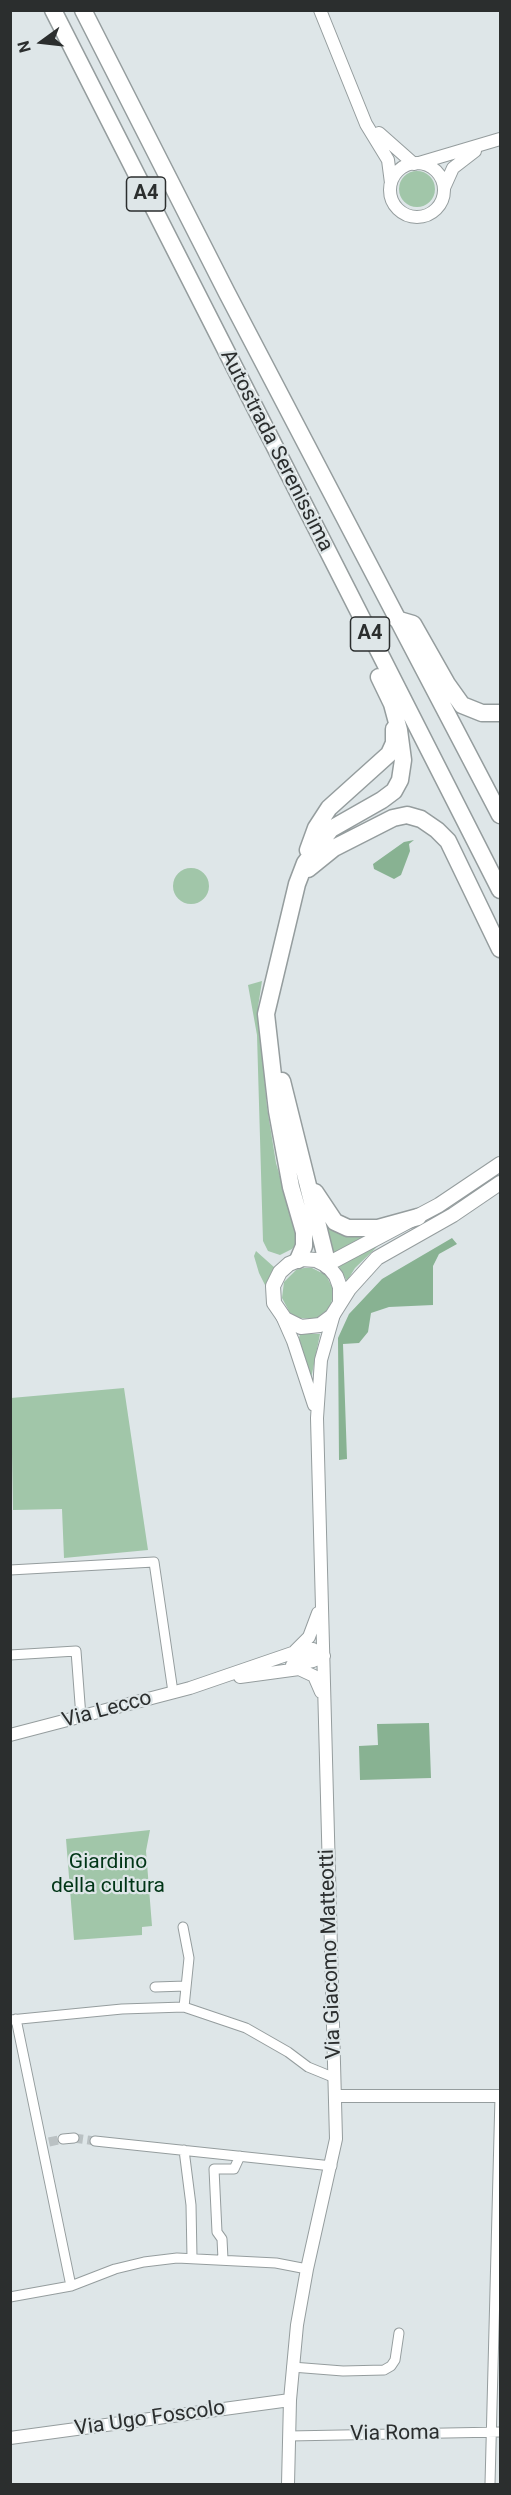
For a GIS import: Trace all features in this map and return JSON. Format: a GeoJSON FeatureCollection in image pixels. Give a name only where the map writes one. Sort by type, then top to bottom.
{"type":"FeatureCollection","features":[{"type":"Feature","properties":{"kind":"highway","name":"Autostrada Serenissima"},"geometry":{"type":"LineString","coordinates":[[53,10],[238,378],[501,890]]}},
{"type":"Feature","properties":{"kind":"highway","name":"Autostrada Serenissima"},"geometry":{"type":"LineString","coordinates":[[83,10],[396,619],[501,815]]}},
{"type":"Feature","properties":{"kind":"highway"},"geometry":{"type":"LineString","coordinates":[[238,378],[392,705],[403,760],[396,787],[382,800],[331,829],[305,863]]}},
{"type":"Feature","properties":{"kind":"highway"},"geometry":{"type":"LineString","coordinates":[[396,619],[413,624],[447,684],[462,705],[482,713],[501,713]]}},
{"type":"Feature","properties":{"kind":"highway"},"geometry":{"type":"LineString","coordinates":[[298,1260],[303,1249],[304,1232],[285,1159],[266,1025],[274,975],[297,884],[320,818],[339,797],[377,767],[392,749],[394,735],[392,705]]}},
{"type":"Feature","properties":{"kind":"highway"},"geometry":{"type":"LineString","coordinates":[[297,884],[314,864],[334,848],[393,818],[413,816],[437,830],[448,841],[501,949]]}},
{"type":"Feature","properties":{"kind":"highway"},"geometry":{"type":"LineString","coordinates":[[266,1025],[327,1265]]}},
{"type":"Feature","properties":{"kind":"highway"},"geometry":{"type":"LineString","coordinates":[[303,1165],[321,1204],[341,1226],[364,1230],[422,1224]]}},
{"type":"Feature","properties":{"kind":"main road"},"geometry":{"type":"LineString","coordinates":[[337,1307],[340,1285],[327,1265],[313,1259],[298,1260],[284,1267],[274,1283],[274,1301],[282,1316],[295,1325],[309,1327],[323,1323],[337,1307],[372,1262],[501,1164]]}},
{"type":"Feature","properties":{"kind":"main road"},"geometry":{"type":"LineString","coordinates":[[327,1265],[422,1224],[501,1183]]}},
{"type":"Feature","properties":{"kind":"street"},"geometry":{"type":"LineString","coordinates":[[320,10],[371,133],[388,160],[393,204],[403,214],[411,217],[427,215],[434,211],[442,201],[444,188],[453,168],[484,146]]}},
{"type":"Feature","properties":{"kind":"street"},"geometry":{"type":"LineString","coordinates":[[327,10],[378,131],[387,142],[416,163],[426,165],[438,173],[444,188]]}},
{"type":"Feature","properties":{"kind":"street"},"geometry":{"type":"LineString","coordinates":[[391,183],[401,168],[484,146],[501,139]]}},
{"type":"Feature","properties":{"kind":"street","name":"Via Giacomo Matteotti"},"geometry":{"type":"LineString","coordinates":[[288,2484],[292,2367],[307,2269],[332,2166],[336,2139],[317,1418],[321,1360],[337,1307]]}},
{"type":"Feature","properties":{"kind":"street","name":"Via Giacomo Matteotti"},"geometry":{"type":"LineString","coordinates":[[282,1316],[293,1341],[317,1418]]}},
{"type":"Feature","properties":{"kind":"street"},"geometry":{"type":"LineString","coordinates":[[10,1570],[154,1562],[174,1692]]}},
{"type":"Feature","properties":{"kind":"street"},"geometry":{"type":"LineString","coordinates":[[295,1652],[313,1631],[322,1591]]}},
{"type":"Feature","properties":{"kind":"street","name":"Via Lecco"},"geometry":{"type":"LineString","coordinates":[[204,1684],[295,1652],[313,1649],[324,1656]]}},
{"type":"Feature","properties":{"kind":"street"},"geometry":{"type":"LineString","coordinates":[[10,1655],[76,1651],[81,1717]]}},
{"type":"Feature","properties":{"kind":"street","name":"Via Lecco"},"geometry":{"type":"LineString","coordinates":[[10,1735],[204,1684],[313,1661],[324,1656]]}},
{"type":"Feature","properties":{"kind":"street","name":"Via Lecco"},"geometry":{"type":"LineString","coordinates":[[265,1672],[299,1669],[310,1673],[318,1682],[325,1710]]}},
{"type":"Feature","properties":{"kind":"street"},"geometry":{"type":"LineString","coordinates":[[183,1927],[189,1958],[184,2007]]}},
{"type":"Feature","properties":{"kind":"street"},"geometry":{"type":"LineString","coordinates":[[155,1987],[186,1986]]}},
{"type":"Feature","properties":{"kind":"street"},"geometry":{"type":"LineString","coordinates":[[71,2286],[46,2143],[13,2019],[184,2007],[246,2028],[308,2067],[335,2078]]}},
{"type":"Feature","properties":{"kind":"street"},"geometry":{"type":"LineString","coordinates":[[336,2096],[500,2096],[496,2432],[490,2484]]}},
{"type":"Feature","properties":{"kind":"street"},"geometry":{"type":"LineString","coordinates":[[63,2139],[74,2138]]}},
{"type":"Feature","properties":{"kind":"street"},"geometry":{"type":"LineString","coordinates":[[95,2141],[332,2166]]}},
{"type":"Feature","properties":{"kind":"street"},"geometry":{"type":"LineString","coordinates":[[184,2150],[191,2205],[192,2257]]}},
{"type":"Feature","properties":{"kind":"street"},"geometry":{"type":"LineString","coordinates":[[224,2259],[222,2239],[217,2232],[214,2169],[234,2169],[240,2156]]}},
{"type":"Feature","properties":{"kind":"street"},"geometry":{"type":"LineString","coordinates":[[10,2297],[71,2286],[115,2269],[144,2262],[192,2257],[276,2263],[307,2269]]}},
{"type":"Feature","properties":{"kind":"street"},"geometry":{"type":"LineString","coordinates":[[292,2367],[343,2371],[384,2370],[395,2360],[399,2333]]}},
{"type":"Feature","properties":{"kind":"street","name":"Via Ugo Foscolo"},"geometry":{"type":"LineString","coordinates":[[10,2438],[290,2400]]}},
{"type":"Feature","properties":{"kind":"street","name":"Via Roma"},"geometry":{"type":"LineString","coordinates":[[289,2436],[496,2432]]}},
{"type":"Feature","properties":{"kind":"green space"},"geometry":{"type":"Polygon","coordinates":[[[417,171],[430,176],[435,189],[430,202],[417,207],[404,202],[399,189],[404,176],[417,171]]]}},
{"type":"Feature","properties":{"kind":"green space"},"geometry":{"type":"Polygon","coordinates":[[[414,840],[409,844],[410,851],[401,875],[394,879],[374,869],[373,864],[404,842],[414,840]]]}},
{"type":"Feature","properties":{"kind":"green space"},"geometry":{"type":"Polygon","coordinates":[[[191,868],[204,873],[209,886],[204,899],[191,904],[178,899],[173,886],[178,873],[191,868]]]}},
{"type":"Feature","properties":{"kind":"green space"},"geometry":{"type":"Polygon","coordinates":[[[262,981],[258,1007],[267,1107],[276,1163],[297,1233],[296,1244],[292,1249],[280,1255],[268,1251],[263,1241],[257,1035],[248,985],[262,981]]]}},
{"type":"Feature","properties":{"kind":"green space"},"geometry":{"type":"Polygon","coordinates":[[[320,1215],[344,1234],[371,1236],[333,1257],[320,1215]]]}},
{"type":"Feature","properties":{"kind":"green space"},"geometry":{"type":"Polygon","coordinates":[[[452,1238],[457,1244],[439,1254],[433,1266],[433,1305],[389,1307],[371,1313],[368,1332],[359,1343],[343,1344],[347,1459],[339,1460],[338,1338],[349,1314],[382,1279],[452,1238]]]}},
{"type":"Feature","properties":{"kind":"green space"},"geometry":{"type":"Polygon","coordinates":[[[381,1243],[355,1268],[347,1281],[338,1265],[381,1243]]]}},
{"type":"Feature","properties":{"kind":"green space"},"geometry":{"type":"Polygon","coordinates":[[[256,1251],[275,1268],[266,1287],[254,1256],[256,1251]]]}},
{"type":"Feature","properties":{"kind":"green space"},"geometry":{"type":"Polygon","coordinates":[[[312,1268],[326,1275],[334,1291],[330,1308],[315,1319],[298,1318],[290,1313],[282,1298],[284,1282],[296,1270],[312,1268]]]}},
{"type":"Feature","properties":{"kind":"green space"},"geometry":{"type":"Polygon","coordinates":[[[300,1334],[320,1334],[311,1379],[299,1338],[300,1334]]]}},
{"type":"Feature","properties":{"kind":"green space"},"geometry":{"type":"Polygon","coordinates":[[[124,1388],[148,1550],[64,1558],[62,1509],[13,1510],[11,1398],[124,1388]]]}},
{"type":"Feature","properties":{"kind":"green space"},"geometry":{"type":"Polygon","coordinates":[[[429,1723],[431,1778],[360,1780],[359,1746],[378,1745],[377,1724],[429,1723]]]}},
{"type":"Feature","properties":{"kind":"green space","name":"Giardino della cultura"},"geometry":{"type":"Polygon","coordinates":[[[150,1830],[146,1851],[152,1926],[142,1927],[142,1935],[74,1940],[66,1839],[150,1830]]]}},
{"type":"Feature","properties":{"kind":"tunnel"},"geometry":{"type":"LineString","coordinates":[[74,2138],[95,2141]]}},
{"type":"Feature","properties":{"kind":"tunnel"},"geometry":{"type":"LineString","coordinates":[[49,2142],[63,2139]]}}]}
